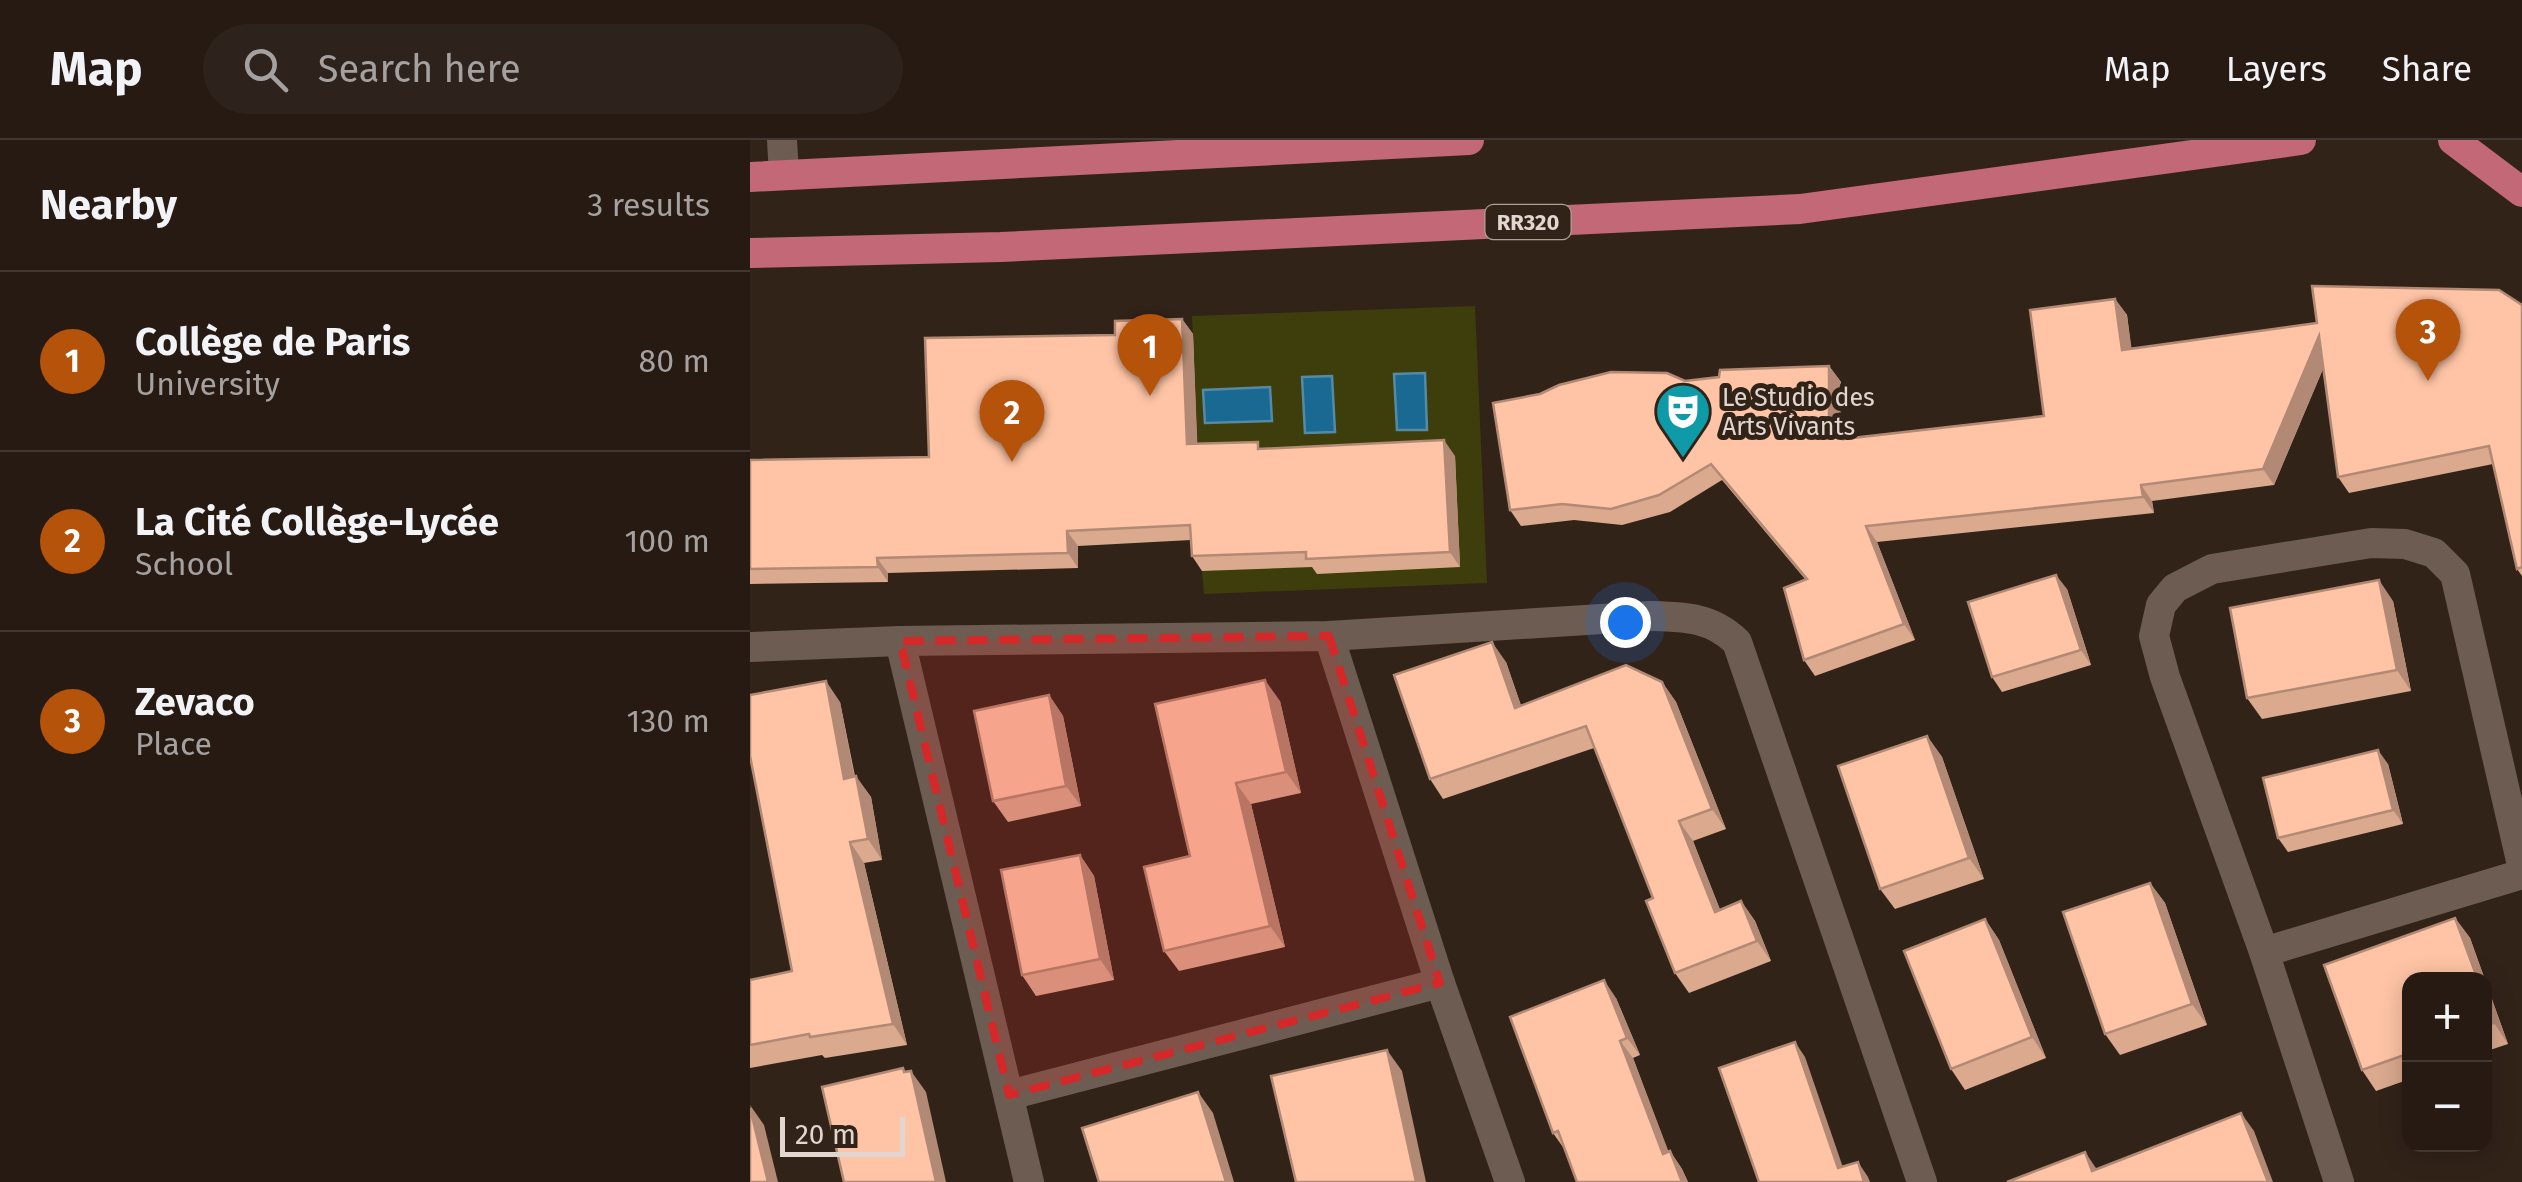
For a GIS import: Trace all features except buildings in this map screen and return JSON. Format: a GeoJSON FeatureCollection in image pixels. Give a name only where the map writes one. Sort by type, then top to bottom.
{"type":"FeatureCollection","features":[{"type":"Feature","properties":{"kind":"main road"},"geometry":{"type":"LineString","coordinates":[[750,177],[1468,140]]}},
{"type":"Feature","properties":{"kind":"main road","name":"RR320"},"geometry":{"type":"LineString","coordinates":[[750,253],[1022,246],[1800,209],[2301,140]]}},
{"type":"Feature","properties":{"kind":"main road"},"geometry":{"type":"LineString","coordinates":[[2452,140],[2522,192]]}},
{"type":"Feature","properties":{"kind":"street"},"geometry":{"type":"LineString","coordinates":[[782,140],[784,175]]}},
{"type":"Feature","properties":{"kind":"street"},"geometry":{"type":"LineString","coordinates":[[2339,1182],[2264,952],[2164,677],[2154,636],[2162,606],[2175,588],[2212,569],[2371,542],[2405,544],[2434,553],[2455,574],[2522,864]]}},
{"type":"Feature","properties":{"kind":"street"},"geometry":{"type":"LineString","coordinates":[[750,647],[900,640],[1329,636],[1650,616],[1700,618],[1722,627],[1737,642],[1922,1182]]}},
{"type":"Feature","properties":{"kind":"street"},"geometry":{"type":"LineString","coordinates":[[1329,636],[1440,983],[1510,1182]]}},
{"type":"Feature","properties":{"kind":"street"},"geometry":{"type":"LineString","coordinates":[[900,640],[1029,1182]]}},
{"type":"Feature","properties":{"kind":"street"},"geometry":{"type":"LineString","coordinates":[[2264,952],[2522,874]]}},
{"type":"Feature","properties":{"kind":"street"},"geometry":{"type":"LineString","coordinates":[[1010,1095],[1440,983]]}},
{"type":"Feature","properties":{"kind":"highlighted area"},"geometry":{"type":"Polygon","coordinates":[[[1329,636],[1440,983],[1009,1095],[900,641],[1329,636]]]}},
{"type":"Feature","properties":{"kind":"shaded area"},"geometry":{"type":"Polygon","coordinates":[[[1475,306],[1487,583],[1204,594],[1202,571],[1273,568],[1198,459],[1192,316],[1475,306]]]}},
{"type":"Feature","properties":{"kind":"water"},"geometry":{"type":"Polygon","coordinates":[[[1425,373],[1427,430],[1397,430],[1394,374],[1425,373]]]}},
{"type":"Feature","properties":{"kind":"water"},"geometry":{"type":"Polygon","coordinates":[[[1332,376],[1335,432],[1305,433],[1302,377],[1332,376]]]}},
{"type":"Feature","properties":{"kind":"water"},"geometry":{"type":"Polygon","coordinates":[[[1270,387],[1272,421],[1205,423],[1203,390],[1270,387]]]}},
{"type":"Feature","properties":{"kind":"place","name":"Zevaco"},"geometry":{"type":"Point","coordinates":[2428,381]}},
{"type":"Feature","properties":{"kind":"place","name":"Collège de Paris"},"geometry":{"type":"Point","coordinates":[1150,396]}},
{"type":"Feature","properties":{"kind":"place","name":"Le Studio des Arts Vivants"},"geometry":{"type":"Point","coordinates":[1683,460]}},
{"type":"Feature","properties":{"kind":"place","name":"La Cité Collège-Lycée"},"geometry":{"type":"Point","coordinates":[1012,462]}}]}
